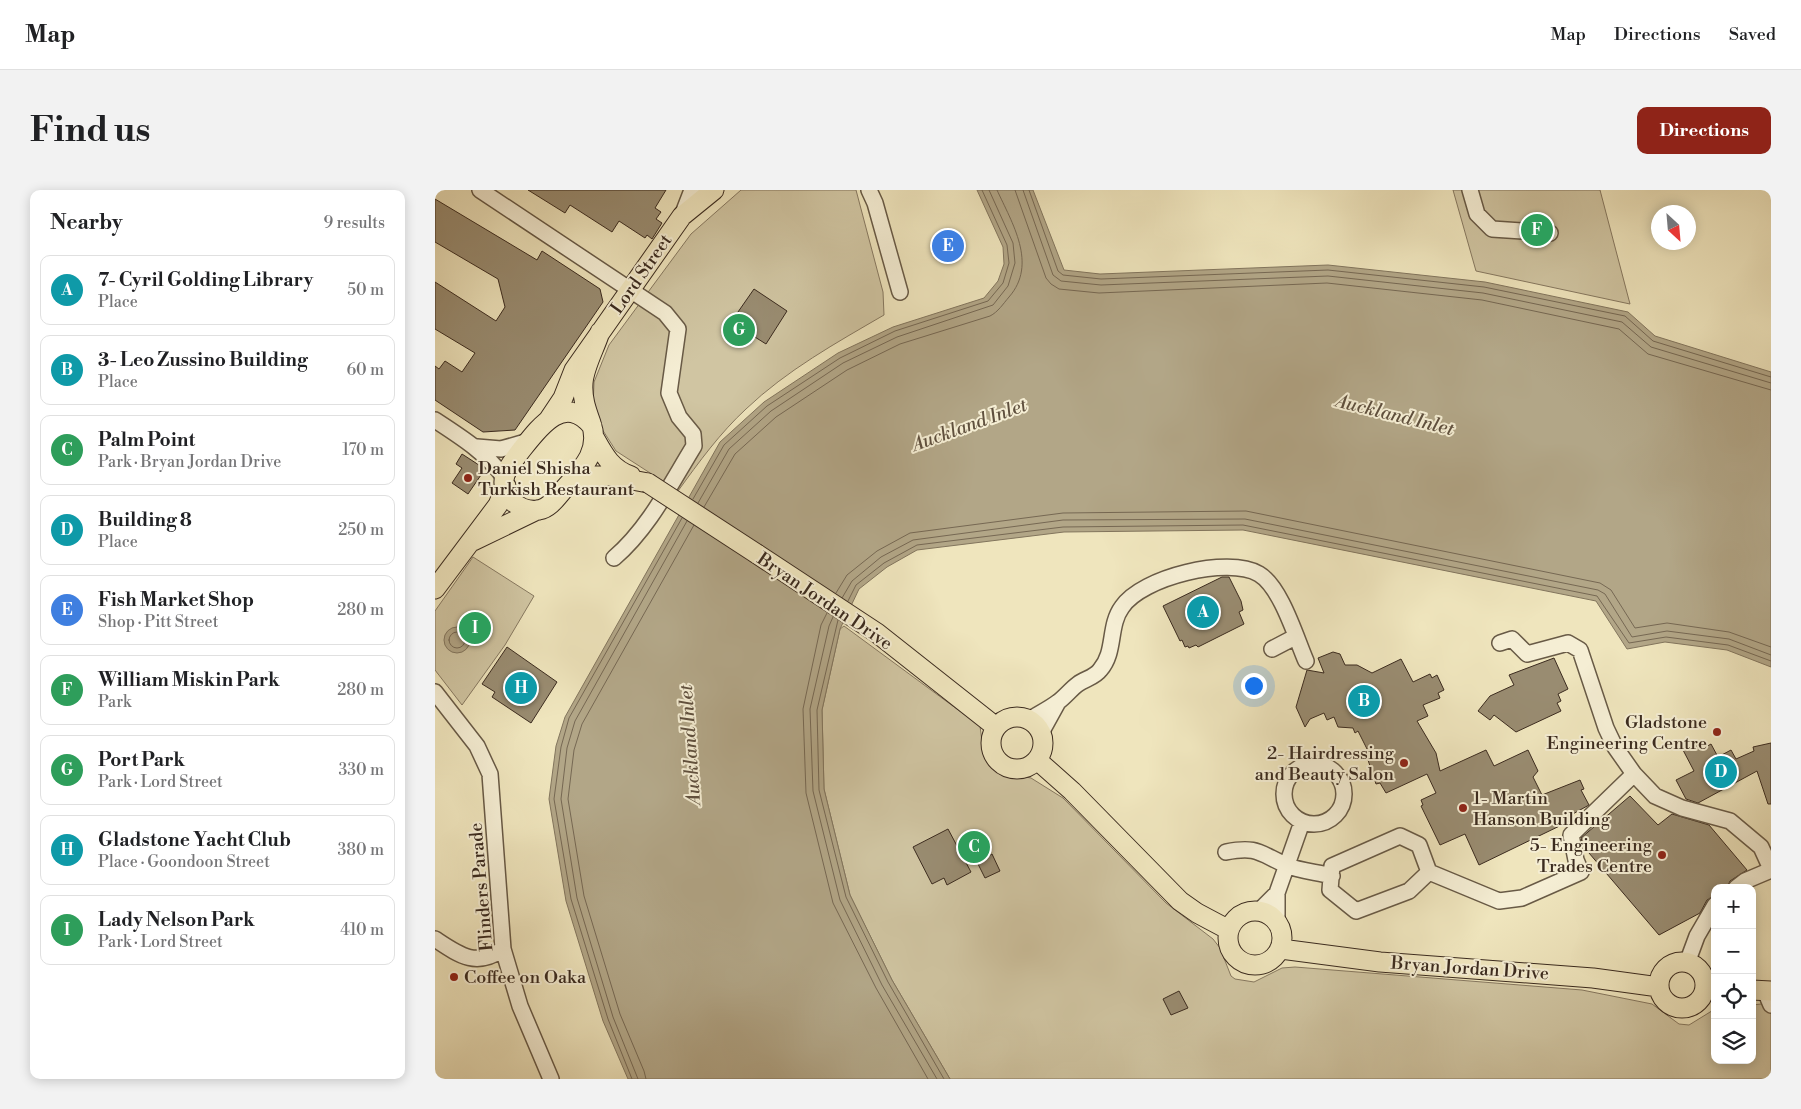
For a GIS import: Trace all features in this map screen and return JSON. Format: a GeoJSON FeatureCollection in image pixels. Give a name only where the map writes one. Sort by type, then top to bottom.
{"type":"FeatureCollection","features":[{"type":"Feature","properties":{"kind":"main road","name":"Lord Street"},"geometry":{"type":"LineString","coordinates":[[505,481],[510,466],[548,420],[563,398],[574,370],[682,216],[714,190]]}},
{"type":"Feature","properties":{"kind":"main road","name":"Lord Street"},"geometry":{"type":"LineString","coordinates":[[593,431],[584,404],[583,381],[601,332]]}},
{"type":"Feature","properties":{"kind":"main road"},"geometry":{"type":"LineString","coordinates":[[470,543],[537,510],[547,508],[587,464],[592,454],[593,431],[584,417],[575,412],[563,412],[548,420]]}},
{"type":"Feature","properties":{"kind":"main road","name":"Bryan Jordan Drive"},"geometry":{"type":"LineString","coordinates":[[593,431],[606,459],[618,472],[648,483],[877,633],[996,728]]}},
{"type":"Feature","properties":{"kind":"main road","name":"Bryan Jordan Drive"},"geometry":{"type":"LineString","coordinates":[[568,484],[592,476],[611,476],[648,483]]}},
{"type":"Feature","properties":{"kind":"main road"},"geometry":{"type":"LineString","coordinates":[[505,481],[513,504],[523,509],[537,510]]}},
{"type":"Feature","properties":{"kind":"main road"},"geometry":{"type":"LineString","coordinates":[[435,589],[457,557],[470,543],[498,505],[505,481]]}},
{"type":"Feature","properties":{"kind":"main road"},"geometry":{"type":"LineString","coordinates":[[1011,718],[1035,727],[1042,752],[1037,760],[1022,769],[1004,766],[992,753],[990,744],[996,728],[1002,721],[1011,718]]}},
{"type":"Feature","properties":{"kind":"main road"},"geometry":{"type":"LineString","coordinates":[[1037,760],[1072,791],[1180,901],[1197,913],[1229,930]]}},
{"type":"Feature","properties":{"kind":"main road"},"geometry":{"type":"LineString","coordinates":[[1259,910],[1277,920],[1282,929],[1281,949],[1271,961],[1264,964],[1248,965],[1234,955],[1229,947],[1229,930],[1233,921],[1241,915],[1259,910]]}},
{"type":"Feature","properties":{"kind":"main road","name":"Bryan Jordan Drive"},"geometry":{"type":"LineString","coordinates":[[1281,949],[1380,962],[1593,978],[1659,988]]}},
{"type":"Feature","properties":{"kind":"main road"},"geometry":{"type":"LineString","coordinates":[[1687,963],[1699,971],[1710,985],[1699,1000],[1686,1008],[1678,1008],[1665,1001],[1659,988],[1660,979],[1670,966],[1687,963]]}},
{"type":"Feature","properties":{"kind":"street"},"geometry":{"type":"LineString","coordinates":[[480,190],[665,313],[678,329],[669,393],[679,417],[693,434],[693,446],[647,522],[627,547],[614,558]]}},
{"type":"Feature","properties":{"kind":"street","name":"Lord Street"},"geometry":{"type":"LineString","coordinates":[[682,216],[692,190]]}},
{"type":"Feature","properties":{"kind":"street"},"geometry":{"type":"LineString","coordinates":[[869,190],[875,203],[900,292]]}},
{"type":"Feature","properties":{"kind":"street"},"geometry":{"type":"LineString","coordinates":[[1470,190],[1477,214],[1492,229],[1550,233]]}},
{"type":"Feature","properties":{"kind":"street"},"geometry":{"type":"LineString","coordinates":[[435,420],[477,447],[493,462],[505,481]]}},
{"type":"Feature","properties":{"kind":"street"},"geometry":{"type":"LineString","coordinates":[[477,447],[501,449],[530,441]]}},
{"type":"Feature","properties":{"kind":"street"},"geometry":{"type":"LineString","coordinates":[[1035,727],[1078,684],[1099,672],[1109,657],[1112,631],[1122,606],[1144,587],[1170,575],[1217,568],[1241,568],[1259,574],[1275,591],[1306,660]]}},
{"type":"Feature","properties":{"kind":"street"},"geometry":{"type":"LineString","coordinates":[[1272,649],[1295,637]]}},
{"type":"Feature","properties":{"kind":"street"},"geometry":{"type":"LineString","coordinates":[[1500,643],[1512,639],[1527,654],[1568,643],[1580,650],[1606,728],[1615,747],[1635,774],[1655,796],[1682,808],[1731,821],[1761,847],[1771,870],[1741,884]]}},
{"type":"Feature","properties":{"kind":"street","name":"Flinders Parade"},"geometry":{"type":"LineString","coordinates":[[435,692],[477,746],[490,774],[503,949],[520,1006],[551,1079]]}},
{"type":"Feature","properties":{"kind":"street"},"geometry":{"type":"LineString","coordinates":[[1317,764],[1327,766],[1341,780],[1344,790],[1341,805],[1332,817],[1323,822],[1313,824],[1302,822],[1288,810],[1284,801],[1286,782],[1299,768],[1317,764]]}},
{"type":"Feature","properties":{"kind":"street"},"geometry":{"type":"LineString","coordinates":[[1429,872],[1409,891],[1356,911],[1330,890],[1333,866],[1400,836],[1419,845],[1429,872],[1499,901],[1522,898],[1581,872],[1576,860],[1571,835],[1635,774]]}},
{"type":"Feature","properties":{"kind":"street"},"geometry":{"type":"LineString","coordinates":[[1277,920],[1277,893],[1302,822]]}},
{"type":"Feature","properties":{"kind":"street"},"geometry":{"type":"LineString","coordinates":[[1227,852],[1247,848],[1287,865],[1331,876]]}},
{"type":"Feature","properties":{"kind":"street"},"geometry":{"type":"LineString","coordinates":[[1259,910],[1277,893]]}},
{"type":"Feature","properties":{"kind":"street"},"geometry":{"type":"LineString","coordinates":[[1687,963],[1697,936],[1711,912]]}},
{"type":"Feature","properties":{"kind":"street"},"geometry":{"type":"LineString","coordinates":[[435,939],[459,955],[479,959],[491,958],[503,949]]}},
{"type":"Feature","properties":{"kind":"shaded area"},"geometry":{"type":"Polygon","coordinates":[[[741,190],[856,190],[883,292],[884,315],[812,358],[762,395],[736,418],[678,491],[616,451],[602,429],[593,409],[594,382],[609,345],[691,234],[741,190]]]}},
{"type":"Feature","properties":{"kind":"shaded area"},"geometry":{"type":"Polygon","coordinates":[[[1453,190],[1600,190],[1630,304],[1476,271],[1453,190]]]}},
{"type":"Feature","properties":{"kind":"shaded area"},"geometry":{"type":"Polygon","coordinates":[[[473,557],[534,596],[505,645],[462,705],[435,670],[435,611],[473,557]]]}},
{"type":"Feature","properties":{"kind":"shaded area"},"geometry":{"type":"Polygon","coordinates":[[[844,626],[980,726],[984,757],[1003,773],[1031,778],[1063,798],[1166,903],[1213,939],[1220,948],[1231,976],[1235,979],[1254,982],[1282,968],[1295,967],[1582,990],[1652,1004],[1679,1024],[1689,1025],[1711,1011],[1711,1064],[1756,1064],[1756,1005],[1771,1003],[1771,1079],[950,1079],[892,980],[850,895],[824,789],[822,710],[840,629],[844,626]]]}},
{"type":"Feature","properties":{"kind":"water","name":"Auckland Inlet"},"geometry":{"type":"Polygon","coordinates":[[[977,190],[1033,190],[1064,270],[1100,274],[1328,265],[1485,282],[1628,312],[1655,336],[1771,372],[1771,667],[1727,650],[1665,642],[1627,649],[1596,601],[1243,530],[1064,532],[917,550],[887,567],[859,589],[840,629],[822,710],[824,789],[850,895],[892,980],[950,1079],[628,1079],[603,1021],[566,901],[549,799],[556,746],[565,717],[720,442],[764,402],[838,353],[893,327],[984,298],[998,281],[1004,264],[1003,247],[977,190]]]}},
{"type":"Feature","properties":{"kind":"water"},"geometry":{"type":"Polygon","coordinates":[[[457,627],[466,631],[470,640],[466,649],[457,653],[448,649],[444,640],[448,631],[457,627]]]}},
{"type":"Feature","properties":{"kind":"building"},"geometry":{"type":"Polygon","coordinates":[[[528,190],[666,190],[655,208],[661,212],[656,219],[662,223],[652,239],[647,235],[645,238],[619,221],[612,232],[570,205],[565,213],[528,190]]]}},
{"type":"Feature","properties":{"kind":"building"},"geometry":{"type":"Polygon","coordinates":[[[435,199],[537,260],[542,251],[600,289],[603,302],[515,430],[483,432],[435,400],[435,366],[439,369],[445,361],[462,372],[475,353],[435,329],[435,282],[496,321],[505,307],[498,279],[435,242],[435,199]]]}},
{"type":"Feature","properties":{"kind":"building"},"geometry":{"type":"Polygon","coordinates":[[[754,289],[787,311],[766,344],[731,322],[754,289]]]}},
{"type":"Feature","properties":{"kind":"building","name":"Daniel Shisha Turkish Restaurant"},"geometry":{"type":"Polygon","coordinates":[[[462,454],[482,467],[483,472],[468,494],[452,483],[462,468],[456,464],[462,454]]]}},
{"type":"Feature","properties":{"kind":"building"},"geometry":{"type":"Polygon","coordinates":[[[1222,577],[1229,577],[1241,601],[1243,610],[1239,612],[1244,624],[1198,647],[1196,645],[1189,648],[1188,646],[1185,647],[1182,640],[1180,641],[1163,606],[1222,577]]]}},
{"type":"Feature","properties":{"kind":"building"},"geometry":{"type":"Polygon","coordinates":[[[507,647],[557,682],[531,723],[492,697],[495,692],[482,684],[507,647]]]}},
{"type":"Feature","properties":{"kind":"building"},"geometry":{"type":"Polygon","coordinates":[[[1333,652],[1340,654],[1345,665],[1357,665],[1372,673],[1401,659],[1413,682],[1430,674],[1432,678],[1437,675],[1444,690],[1438,693],[1440,698],[1423,705],[1428,716],[1417,721],[1436,753],[1440,771],[1486,750],[1494,766],[1528,750],[1538,771],[1533,777],[1542,795],[1580,780],[1584,789],[1581,790],[1589,805],[1571,815],[1574,819],[1479,865],[1465,834],[1440,845],[1421,806],[1423,805],[1421,800],[1436,793],[1427,774],[1386,793],[1380,783],[1376,784],[1367,757],[1369,753],[1358,731],[1355,733],[1353,728],[1338,727],[1334,717],[1327,720],[1324,713],[1310,719],[1305,727],[1296,707],[1307,670],[1324,673],[1318,658],[1333,652]]]}},
{"type":"Feature","properties":{"kind":"building"},"geometry":{"type":"Polygon","coordinates":[[[1554,658],[1568,689],[1558,694],[1561,701],[1557,703],[1561,711],[1516,732],[1494,715],[1490,720],[1478,711],[1490,696],[1514,685],[1509,675],[1554,658]]]}},
{"type":"Feature","properties":{"kind":"building"},"geometry":{"type":"Polygon","coordinates":[[[1701,741],[1704,748],[1711,744],[1718,757],[1731,750],[1736,759],[1754,751],[1753,747],[1771,743],[1771,804],[1768,804],[1757,771],[1698,803],[1686,799],[1676,780],[1694,771],[1683,750],[1701,741]]]}},
{"type":"Feature","properties":{"kind":"building","name":"5- Engineering Trades Centre"},"geometry":{"type":"Polygon","coordinates":[[[1630,796],[1658,825],[1672,814],[1709,825],[1747,870],[1730,881],[1729,884],[1711,884],[1711,898],[1707,900],[1700,913],[1659,935],[1583,846],[1581,838],[1630,796]]]}},
{"type":"Feature","properties":{"kind":"building"},"geometry":{"type":"Polygon","coordinates":[[[948,829],[971,872],[947,885],[944,878],[932,884],[913,847],[948,829]]]}},
{"type":"Feature","properties":{"kind":"building"},"geometry":{"type":"Polygon","coordinates":[[[992,854],[1000,871],[985,878],[977,862],[992,854]]]}},
{"type":"Feature","properties":{"kind":"building"},"geometry":{"type":"Polygon","coordinates":[[[1179,991],[1188,1008],[1171,1015],[1163,999],[1179,991]]]}},
{"type":"Feature","properties":{"kind":"place","name":"William Miskin Park"},"geometry":{"type":"Point","coordinates":[1537,230]}},
{"type":"Feature","properties":{"kind":"place","name":"Fish Market Shop"},"geometry":{"type":"Point","coordinates":[948,246]}},
{"type":"Feature","properties":{"kind":"place","name":"Port Park"},"geometry":{"type":"Point","coordinates":[739,330]}},
{"type":"Feature","properties":{"kind":"place","name":"Daniel Shisha Turkish Restaurant"},"geometry":{"type":"Point","coordinates":[468,478]}},
{"type":"Feature","properties":{"kind":"place","name":"7- Cyril Golding Library"},"geometry":{"type":"Point","coordinates":[1203,612]}},
{"type":"Feature","properties":{"kind":"place","name":"Lady Nelson Park"},"geometry":{"type":"Point","coordinates":[475,628]}},
{"type":"Feature","properties":{"kind":"place","name":"Gladstone Yacht Club"},"geometry":{"type":"Point","coordinates":[521,688]}},
{"type":"Feature","properties":{"kind":"place","name":"3- Leo Zussino Building"},"geometry":{"type":"Point","coordinates":[1364,701]}},
{"type":"Feature","properties":{"kind":"place","name":"Gladstone Engineering Centre"},"geometry":{"type":"Point","coordinates":[1717,732]}},
{"type":"Feature","properties":{"kind":"place","name":"2- Hairdressing and Beauty Salon"},"geometry":{"type":"Point","coordinates":[1404,763]}},
{"type":"Feature","properties":{"kind":"place","name":"Building 8"},"geometry":{"type":"Point","coordinates":[1721,772]}},
{"type":"Feature","properties":{"kind":"place","name":"1- Martin Hanson Building"},"geometry":{"type":"Point","coordinates":[1463,808]}},
{"type":"Feature","properties":{"kind":"place","name":"Palm Point"},"geometry":{"type":"Point","coordinates":[974,847]}},
{"type":"Feature","properties":{"kind":"place","name":"5- Engineering Trades Centre"},"geometry":{"type":"Point","coordinates":[1662,855]}},
{"type":"Feature","properties":{"kind":"place","name":"Coffee on Oaka"},"geometry":{"type":"Point","coordinates":[454,977]}}]}
